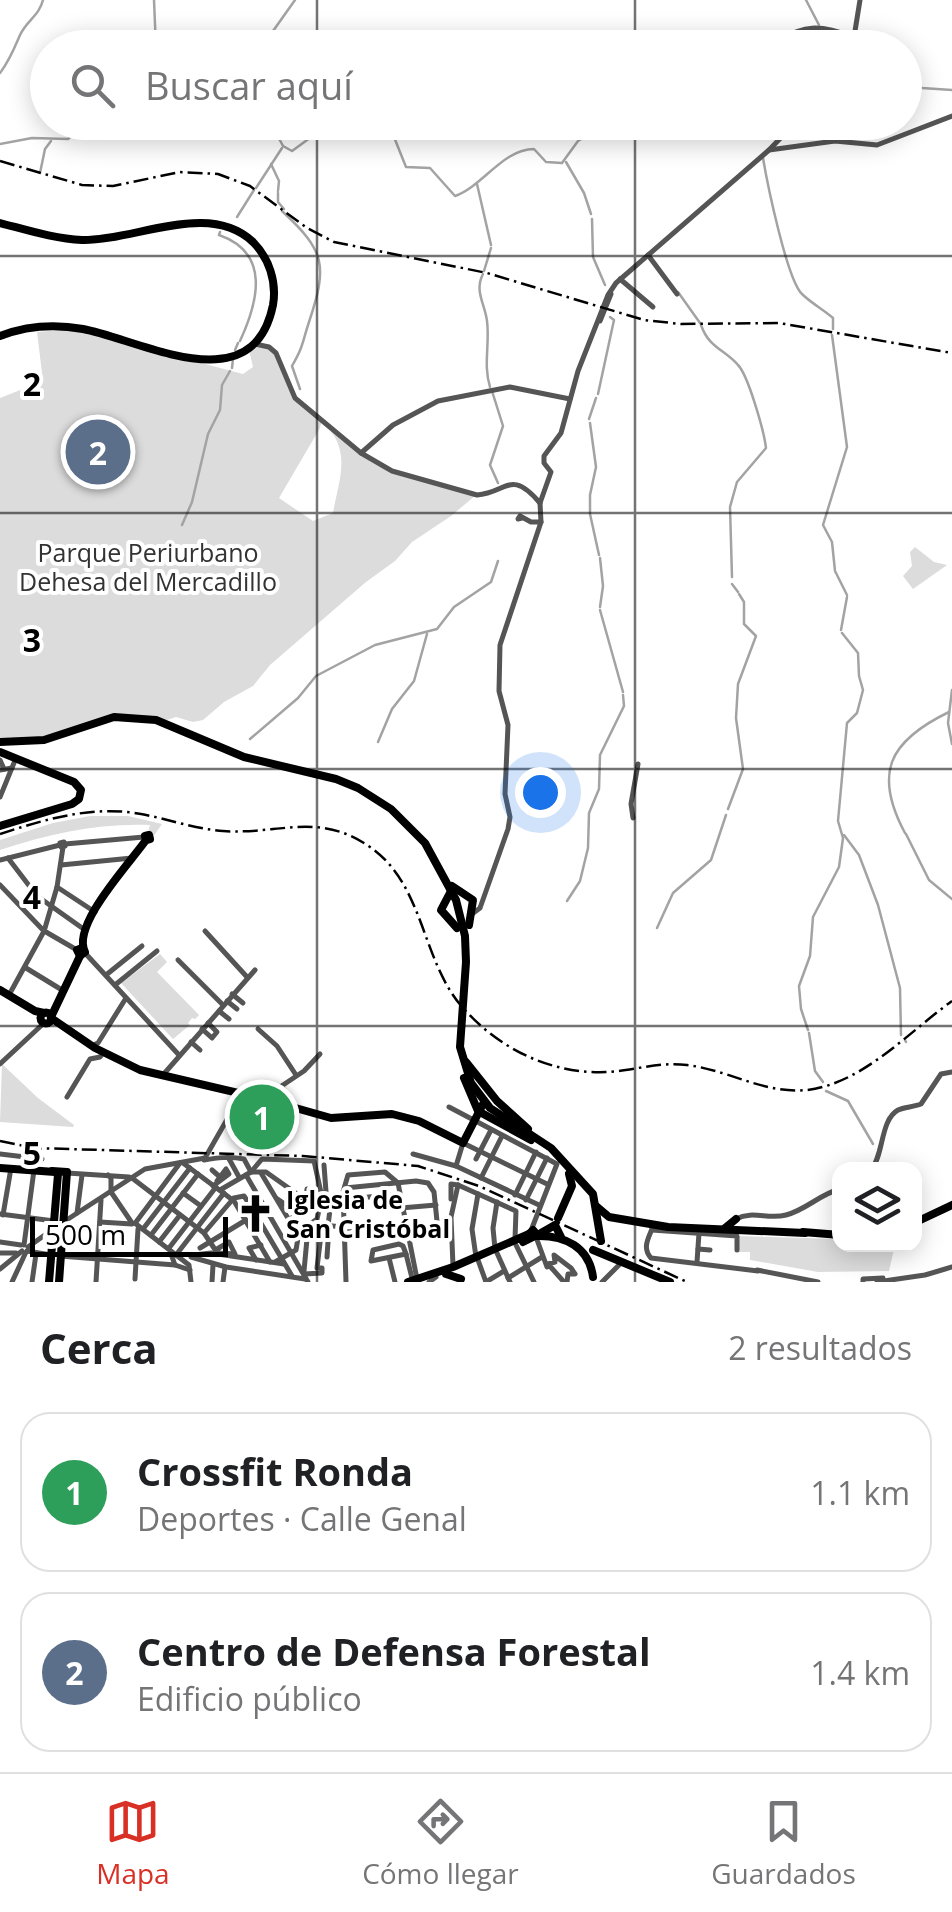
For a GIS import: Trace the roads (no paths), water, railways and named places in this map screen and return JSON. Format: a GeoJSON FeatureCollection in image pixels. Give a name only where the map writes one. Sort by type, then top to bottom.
{"type":"FeatureCollection","features":[{"type":"Feature","properties":{"kind":"main road"},"geometry":{"type":"LineString","coordinates":[[0,223],[82,240],[198,224],[234,230],[260,250],[273,279],[274,294],[270,316],[252,344],[231,356],[205,362],[78,328],[36,327],[0,336]]}},
{"type":"Feature","properties":{"kind":"main road"},"geometry":{"type":"LineString","coordinates":[[0,740],[21,743],[52,738],[114,717],[156,720],[244,756],[308,770],[358,788],[406,822],[425,842],[449,883],[457,906],[466,948],[461,1054],[472,1083],[484,1103],[544,1147],[593,1194],[593,1277]]}},
{"type":"Feature","properties":{"kind":"main road"},"geometry":{"type":"LineString","coordinates":[[0,752],[74,782],[81,792],[72,804],[0,826]]}},
{"type":"Feature","properties":{"kind":"main road"},"geometry":{"type":"LineString","coordinates":[[45,1018],[66,992],[94,912],[145,839]]}},
{"type":"Feature","properties":{"kind":"main road"},"geometry":{"type":"LineString","coordinates":[[449,883],[472,897],[474,903],[464,925],[441,910],[450,892],[449,883]]}},
{"type":"Feature","properties":{"kind":"main road"},"geometry":{"type":"LineString","coordinates":[[457,906],[465,895]]}},
{"type":"Feature","properties":{"kind":"main road"},"geometry":{"type":"LineString","coordinates":[[444,903],[450,901],[457,906]]}},
{"type":"Feature","properties":{"kind":"main road"},"geometry":{"type":"LineString","coordinates":[[4,992],[141,1071],[241,1096],[278,1094],[289,1105],[331,1118],[392,1114],[419,1121],[463,1143],[484,1103]]}},
{"type":"Feature","properties":{"kind":"main road"},"geometry":{"type":"LineString","coordinates":[[422,1280],[454,1272],[533,1233],[548,1231],[557,1222],[572,1183],[570,1174],[544,1147]]}},
{"type":"Feature","properties":{"kind":"main road"},"geometry":{"type":"LineString","coordinates":[[0,1168],[61,1173]]}},
{"type":"Feature","properties":{"kind":"main road"},"geometry":{"type":"LineString","coordinates":[[59,1282],[54,1221],[61,1173]]}},
{"type":"Feature","properties":{"kind":"main road"},"geometry":{"type":"LineString","coordinates":[[49,1282],[56,1256],[61,1173]]}},
{"type":"Feature","properties":{"kind":"main road"},"geometry":{"type":"LineString","coordinates":[[570,1194],[579,1188],[587,1189]]}},
{"type":"Feature","properties":{"kind":"main road"},"geometry":{"type":"LineString","coordinates":[[922,1219],[952,1204]]}},
{"type":"Feature","properties":{"kind":"main road"},"geometry":{"type":"LineString","coordinates":[[596,1206],[603,1214],[653,1227],[732,1224],[750,1231]]}},
{"type":"Feature","properties":{"kind":"main road"},"geometry":{"type":"LineString","coordinates":[[594,1244],[605,1222],[614,1218]]}},
{"type":"Feature","properties":{"kind":"main road"},"geometry":{"type":"LineString","coordinates":[[557,1222],[561,1237]]}},
{"type":"Feature","properties":{"kind":"main road"},"geometry":{"type":"LineString","coordinates":[[712,1230],[732,1224]]}},
{"type":"Feature","properties":{"kind":"main road"},"geometry":{"type":"LineString","coordinates":[[664,1226],[832,1234]]}},
{"type":"Feature","properties":{"kind":"main road"},"geometry":{"type":"LineString","coordinates":[[533,1233],[594,1244],[613,1260],[670,1282]]}},
{"type":"Feature","properties":{"kind":"main road"},"geometry":{"type":"LineString","coordinates":[[593,1277],[597,1260],[613,1260]]}},
{"type":"Feature","properties":{"kind":"main road"},"geometry":{"type":"LineString","coordinates":[[422,1280],[454,1272]]}},
{"type":"Feature","properties":{"kind":"street"},"geometry":{"type":"LineString","coordinates":[[854,30],[860,0]]}},
{"type":"Feature","properties":{"kind":"street"},"geometry":{"type":"LineString","coordinates":[[796,30],[833,30]]}},
{"type":"Feature","properties":{"kind":"street"},"geometry":{"type":"LineString","coordinates":[[922,127],[952,116]]}},
{"type":"Feature","properties":{"kind":"street"},"geometry":{"type":"LineString","coordinates":[[464,925],[480,908],[510,817],[505,794],[508,725],[499,691],[500,645],[540,522],[540,504],[551,472],[544,464],[544,456],[557,441],[593,332],[620,279],[779,140]]}},
{"type":"Feature","properties":{"kind":"street"},"geometry":{"type":"LineString","coordinates":[[769,150],[835,141],[877,144],[888,140]]}},
{"type":"Feature","properties":{"kind":"street"},"geometry":{"type":"LineString","coordinates":[[648,255],[677,294]]}},
{"type":"Feature","properties":{"kind":"street"},"geometry":{"type":"LineString","coordinates":[[620,279],[652,307]]}},
{"type":"Feature","properties":{"kind":"street"},"geometry":{"type":"LineString","coordinates":[[252,344],[272,349],[296,398],[362,453],[392,472],[477,495],[515,484],[540,504]]}},
{"type":"Feature","properties":{"kind":"street"},"geometry":{"type":"LineString","coordinates":[[362,453],[393,425],[438,401],[504,388],[572,399]]}},
{"type":"Feature","properties":{"kind":"street"},"geometry":{"type":"LineString","coordinates":[[522,518],[540,522]]}},
{"type":"Feature","properties":{"kind":"street"},"geometry":{"type":"LineString","coordinates":[[0,797],[16,758]]}},
{"type":"Feature","properties":{"kind":"street"},"geometry":{"type":"LineString","coordinates":[[0,760],[2,770],[12,768]]}},
{"type":"Feature","properties":{"kind":"street"},"geometry":{"type":"LineString","coordinates":[[633,818],[638,764]]}},
{"type":"Feature","properties":{"kind":"street"},"geometry":{"type":"LineString","coordinates":[[87,930],[51,908],[4,859],[63,845],[145,839]]}},
{"type":"Feature","properties":{"kind":"street"},"geometry":{"type":"LineString","coordinates":[[4,992],[26,968],[44,930],[57,887],[63,845]]}},
{"type":"Feature","properties":{"kind":"street"},"geometry":{"type":"LineString","coordinates":[[60,866],[132,858]]}},
{"type":"Feature","properties":{"kind":"street"},"geometry":{"type":"LineString","coordinates":[[0,885],[44,930],[81,952],[106,975],[179,1055]]}},
{"type":"Feature","properties":{"kind":"street"},"geometry":{"type":"LineString","coordinates":[[57,887],[94,912]]}},
{"type":"Feature","properties":{"kind":"street"},"geometry":{"type":"LineString","coordinates":[[205,931],[247,977]]}},
{"type":"Feature","properties":{"kind":"street"},"geometry":{"type":"LineString","coordinates":[[106,975],[142,946]]}},
{"type":"Feature","properties":{"kind":"street"},"geometry":{"type":"LineString","coordinates":[[115,985],[157,951]]}},
{"type":"Feature","properties":{"kind":"street"},"geometry":{"type":"LineString","coordinates":[[178,960],[225,1003],[237,1009]]}},
{"type":"Feature","properties":{"kind":"street"},"geometry":{"type":"LineString","coordinates":[[26,968],[66,992]]}},
{"type":"Feature","properties":{"kind":"street"},"geometry":{"type":"LineString","coordinates":[[162,1076],[255,970]]}},
{"type":"Feature","properties":{"kind":"street"},"geometry":{"type":"LineString","coordinates":[[67,1097],[126,998]]}},
{"type":"Feature","properties":{"kind":"street"},"geometry":{"type":"LineString","coordinates":[[225,1003],[242,1003]]}},
{"type":"Feature","properties":{"kind":"street"},"geometry":{"type":"LineString","coordinates":[[225,1003],[229,1019]]}},
{"type":"Feature","properties":{"kind":"street"},"geometry":{"type":"LineString","coordinates":[[1,1063],[45,1018]]}},
{"type":"Feature","properties":{"kind":"street"},"geometry":{"type":"LineString","coordinates":[[202,1029],[212,1038],[218,1032],[208,1023]]}},
{"type":"Feature","properties":{"kind":"street"},"geometry":{"type":"LineString","coordinates":[[258,1028],[277,1046],[296,1075]]}},
{"type":"Feature","properties":{"kind":"street"},"geometry":{"type":"LineString","coordinates":[[191,1042],[200,1050]]}},
{"type":"Feature","properties":{"kind":"street"},"geometry":{"type":"LineString","coordinates":[[90,1059],[100,1057],[96,1047]]}},
{"type":"Feature","properties":{"kind":"street"},"geometry":{"type":"LineString","coordinates":[[278,1094],[320,1054]]}},
{"type":"Feature","properties":{"kind":"street"},"geometry":{"type":"LineString","coordinates":[[876,1162],[890,1117],[900,1109],[922,1104],[941,1074],[952,1072]]}},
{"type":"Feature","properties":{"kind":"street"},"geometry":{"type":"LineString","coordinates":[[199,1160],[241,1096]]}},
{"type":"Feature","properties":{"kind":"street"},"geometry":{"type":"LineString","coordinates":[[450,1108],[536,1152]]}},
{"type":"Feature","properties":{"kind":"street"},"geometry":{"type":"LineString","coordinates":[[476,1159],[491,1130]]}},
{"type":"Feature","properties":{"kind":"street"},"geometry":{"type":"LineString","coordinates":[[481,1178],[502,1136]]}},
{"type":"Feature","properties":{"kind":"street"},"geometry":{"type":"LineString","coordinates":[[456,1166],[463,1143],[548,1185]]}},
{"type":"Feature","properties":{"kind":"street"},"geometry":{"type":"LineString","coordinates":[[515,1195],[536,1152],[544,1147]]}},
{"type":"Feature","properties":{"kind":"street"},"geometry":{"type":"LineString","coordinates":[[544,1147],[557,1164],[538,1205],[533,1233],[542,1258],[554,1276],[564,1282]]}},
{"type":"Feature","properties":{"kind":"street"},"geometry":{"type":"LineString","coordinates":[[526,1200],[544,1147]]}},
{"type":"Feature","properties":{"kind":"street"},"geometry":{"type":"LineString","coordinates":[[0,1154],[38,1158]]}},
{"type":"Feature","properties":{"kind":"street"},"geometry":{"type":"LineString","coordinates":[[413,1154],[456,1166],[538,1205]]}},
{"type":"Feature","properties":{"kind":"street"},"geometry":{"type":"LineString","coordinates":[[228,1158],[246,1175],[305,1276]]}},
{"type":"Feature","properties":{"kind":"street"},"geometry":{"type":"LineString","coordinates":[[65,1221],[145,1169],[228,1158],[244,1159],[246,1175]]}},
{"type":"Feature","properties":{"kind":"street"},"geometry":{"type":"LineString","coordinates":[[0,1242],[36,1254],[175,1265],[218,1254],[278,1262],[297,1248],[298,1232],[316,1219],[321,1193],[314,1162],[262,1160],[246,1175]]}},
{"type":"Feature","properties":{"kind":"street"},"geometry":{"type":"LineString","coordinates":[[184,1165],[233,1199],[261,1245],[292,1278]]}},
{"type":"Feature","properties":{"kind":"street"},"geometry":{"type":"LineString","coordinates":[[135,1279],[136,1225],[155,1196],[184,1165]]}},
{"type":"Feature","properties":{"kind":"street"},"geometry":{"type":"LineString","coordinates":[[136,1225],[164,1202],[184,1165]]}},
{"type":"Feature","properties":{"kind":"street"},"geometry":{"type":"LineString","coordinates":[[321,1193],[326,1192],[324,1165]]}},
{"type":"Feature","properties":{"kind":"street"},"geometry":{"type":"LineString","coordinates":[[11,1168],[2,1214],[54,1221]]}},
{"type":"Feature","properties":{"kind":"street"},"geometry":{"type":"LineString","coordinates":[[12,1282],[24,1249],[34,1170]]}},
{"type":"Feature","properties":{"kind":"street"},"geometry":{"type":"LineString","coordinates":[[174,1256],[197,1228],[218,1186],[212,1170]]}},
{"type":"Feature","properties":{"kind":"street"},"geometry":{"type":"LineString","coordinates":[[262,1172],[289,1220],[306,1204],[307,1190]]}},
{"type":"Feature","properties":{"kind":"street"},"geometry":{"type":"LineString","coordinates":[[168,1249],[218,1186],[246,1175],[266,1172],[306,1204]]}},
{"type":"Feature","properties":{"kind":"street"},"geometry":{"type":"LineString","coordinates":[[346,1282],[343,1200],[348,1175],[385,1172],[398,1183],[407,1237],[422,1280]]}},
{"type":"Feature","properties":{"kind":"street"},"geometry":{"type":"LineString","coordinates":[[61,1173],[132,1178],[204,1233],[218,1254]]}},
{"type":"Feature","properties":{"kind":"street"},"geometry":{"type":"LineString","coordinates":[[77,1214],[82,1173]]}},
{"type":"Feature","properties":{"kind":"street"},"geometry":{"type":"LineString","coordinates":[[150,1235],[198,1174]]}},
{"type":"Feature","properties":{"kind":"street"},"geometry":{"type":"LineString","coordinates":[[112,1176],[114,1190],[136,1225],[174,1256],[292,1278],[322,1273],[322,1268],[317,1268],[331,1201]]}},
{"type":"Feature","properties":{"kind":"street"},"geometry":{"type":"LineString","coordinates":[[345,1188],[425,1182],[434,1192],[438,1231]]}},
{"type":"Feature","properties":{"kind":"street"},"geometry":{"type":"LineString","coordinates":[[454,1272],[451,1184],[516,1211],[516,1243],[534,1282]]}},
{"type":"Feature","properties":{"kind":"street"},"geometry":{"type":"LineString","coordinates":[[452,1209],[458,1185]]}},
{"type":"Feature","properties":{"kind":"street"},"geometry":{"type":"LineString","coordinates":[[434,1192],[450,1192]]}},
{"type":"Feature","properties":{"kind":"street"},"geometry":{"type":"LineString","coordinates":[[184,1193],[201,1206]]}},
{"type":"Feature","properties":{"kind":"street"},"geometry":{"type":"LineString","coordinates":[[732,1224],[754,1213],[790,1214],[832,1193]]}},
{"type":"Feature","properties":{"kind":"street"},"geometry":{"type":"LineString","coordinates":[[319,1202],[399,1194]]}},
{"type":"Feature","properties":{"kind":"street"},"geometry":{"type":"LineString","coordinates":[[478,1194],[472,1229],[477,1259],[486,1282],[504,1270]]}},
{"type":"Feature","properties":{"kind":"street"},"geometry":{"type":"LineString","coordinates":[[191,1258],[246,1220],[252,1209],[245,1197],[233,1199],[204,1233]]}},
{"type":"Feature","properties":{"kind":"street"},"geometry":{"type":"LineString","coordinates":[[96,1282],[101,1198]]}},
{"type":"Feature","properties":{"kind":"street"},"geometry":{"type":"LineString","coordinates":[[498,1202],[493,1228],[496,1251],[509,1280],[542,1258]]}},
{"type":"Feature","properties":{"kind":"street"},"geometry":{"type":"LineString","coordinates":[[402,1208],[436,1205]]}},
{"type":"Feature","properties":{"kind":"street"},"geometry":{"type":"LineString","coordinates":[[159,1242],[180,1215]]}},
{"type":"Feature","properties":{"kind":"street"},"geometry":{"type":"LineString","coordinates":[[246,1220],[259,1220],[278,1262]]}},
{"type":"Feature","properties":{"kind":"street"},"geometry":{"type":"LineString","coordinates":[[100,1222],[136,1225],[168,1249],[175,1265]]}},
{"type":"Feature","properties":{"kind":"street"},"geometry":{"type":"LineString","coordinates":[[309,1224],[343,1230],[405,1228]]}},
{"type":"Feature","properties":{"kind":"street"},"geometry":{"type":"LineString","coordinates":[[305,1276],[309,1224]]}},
{"type":"Feature","properties":{"kind":"street"},"geometry":{"type":"LineString","coordinates":[[407,1237],[451,1227]]}},
{"type":"Feature","properties":{"kind":"street"},"geometry":{"type":"LineString","coordinates":[[737,1250],[737,1236],[653,1227],[647,1235],[648,1257],[818,1282]]}},
{"type":"Feature","properties":{"kind":"street"},"geometry":{"type":"LineString","coordinates":[[327,1228],[328,1256]]}},
{"type":"Feature","properties":{"kind":"street"},"geometry":{"type":"LineString","coordinates":[[0,1269],[49,1232]]}},
{"type":"Feature","properties":{"kind":"street"},"geometry":{"type":"LineString","coordinates":[[226,1232],[240,1258],[238,1270]]}},
{"type":"Feature","properties":{"kind":"street"},"geometry":{"type":"LineString","coordinates":[[698,1262],[699,1233]]}},
{"type":"Feature","properties":{"kind":"street"},"geometry":{"type":"LineString","coordinates":[[256,1260],[249,1248],[272,1242]]}},
{"type":"Feature","properties":{"kind":"street"},"geometry":{"type":"LineString","coordinates":[[406,1254],[373,1262],[370,1255],[373,1250],[403,1246],[406,1254],[412,1278],[422,1280]]}},
{"type":"Feature","properties":{"kind":"street"},"geometry":{"type":"LineString","coordinates":[[0,1252],[24,1249]]}},
{"type":"Feature","properties":{"kind":"street"},"geometry":{"type":"LineString","coordinates":[[698,1249],[710,1250]]}},
{"type":"Feature","properties":{"kind":"street"},"geometry":{"type":"LineString","coordinates":[[32,1282],[36,1254]]}},
{"type":"Feature","properties":{"kind":"street"},"geometry":{"type":"LineString","coordinates":[[554,1255],[574,1274],[568,1274],[564,1282],[548,1264],[555,1262],[554,1255]]}},
{"type":"Feature","properties":{"kind":"street"},"geometry":{"type":"LineString","coordinates":[[191,1258],[191,1282]]}},
{"type":"Feature","properties":{"kind":"street"},"geometry":{"type":"LineString","coordinates":[[389,1258],[395,1282]]}},
{"type":"Feature","properties":{"kind":"street"},"geometry":{"type":"LineString","coordinates":[[602,1282],[613,1260]]}},
{"type":"Feature","properties":{"kind":"street"},"geometry":{"type":"LineString","coordinates":[[212,1282],[213,1264]]}},
{"type":"Feature","properties":{"kind":"street"},"geometry":{"type":"LineString","coordinates":[[224,1282],[225,1267]]}},
{"type":"Feature","properties":{"kind":"street"},"geometry":{"type":"LineString","coordinates":[[877,1282],[952,1267]]}},
{"type":"Feature","properties":{"kind":"street"},"geometry":{"type":"LineString","coordinates":[[863,1282],[925,1275]]}},
{"type":"Feature","properties":{"kind":"street"},"geometry":{"type":"LineString","coordinates":[[548,1282],[554,1276]]}},
{"type":"Feature","properties":{"kind":"waterway"},"geometry":{"type":"LineString","coordinates":[[0,73],[43,0]]}},
{"type":"Feature","properties":{"kind":"waterway"},"geometry":{"type":"LineString","coordinates":[[154,0],[155,30]]}},
{"type":"Feature","properties":{"kind":"waterway"},"geometry":{"type":"LineString","coordinates":[[274,30],[295,0]]}},
{"type":"Feature","properties":{"kind":"waterway"},"geometry":{"type":"LineString","coordinates":[[806,0],[819,25]]}},
{"type":"Feature","properties":{"kind":"waterway"},"geometry":{"type":"LineString","coordinates":[[922,88],[952,90]]}},
{"type":"Feature","properties":{"kind":"waterway"},"geometry":{"type":"LineString","coordinates":[[0,144],[30,138]]}},
{"type":"Feature","properties":{"kind":"waterway"},"geometry":{"type":"LineString","coordinates":[[280,140],[292,151],[307,140]]}},
{"type":"Feature","properties":{"kind":"waterway"},"geometry":{"type":"LineString","coordinates":[[395,140],[406,167],[430,168],[455,196],[523,151],[534,149],[546,162],[562,163],[580,140]]}},
{"type":"Feature","properties":{"kind":"waterway"},"geometry":{"type":"LineString","coordinates":[[40,173],[45,149],[51,141]]}},
{"type":"Feature","properties":{"kind":"waterway"},"geometry":{"type":"LineString","coordinates":[[256,188],[282,148]]}},
{"type":"Feature","properties":{"kind":"waterway"},"geometry":{"type":"LineString","coordinates":[[763,158],[778,230],[796,285],[833,318],[833,329]]}},
{"type":"Feature","properties":{"kind":"waterway"},"geometry":{"type":"LineString","coordinates":[[566,162],[591,214]]}},
{"type":"Feature","properties":{"kind":"waterway"},"geometry":{"type":"LineString","coordinates":[[271,164],[279,181],[278,191]]}},
{"type":"Feature","properties":{"kind":"waterway"},"geometry":{"type":"LineString","coordinates":[[477,184],[491,245]]}},
{"type":"Feature","properties":{"kind":"waterway"},"geometry":{"type":"LineString","coordinates":[[237,217],[254,190]]}},
{"type":"Feature","properties":{"kind":"waterway"},"geometry":{"type":"LineString","coordinates":[[278,193],[278,202],[284,209]]}},
{"type":"Feature","properties":{"kind":"waterway"},"geometry":{"type":"LineString","coordinates":[[282,211],[307,237],[319,260],[315,303],[292,366],[300,389]]}},
{"type":"Feature","properties":{"kind":"waterway"},"geometry":{"type":"LineString","coordinates":[[592,219],[593,257],[605,285]]}},
{"type":"Feature","properties":{"kind":"waterway"},"geometry":{"type":"LineString","coordinates":[[220,232],[247,254],[256,280],[252,311],[240,341]]}},
{"type":"Feature","properties":{"kind":"waterway"},"geometry":{"type":"LineString","coordinates":[[484,271],[491,248]]}},
{"type":"Feature","properties":{"kind":"waterway"},"geometry":{"type":"LineString","coordinates":[[483,274],[480,292],[487,321],[490,387]]}},
{"type":"Feature","properties":{"kind":"waterway"},"geometry":{"type":"LineString","coordinates":[[678,292],[700,323]]}},
{"type":"Feature","properties":{"kind":"waterway"},"geometry":{"type":"LineString","coordinates":[[598,394],[614,320],[610,317]]}},
{"type":"Feature","properties":{"kind":"waterway"},"geometry":{"type":"LineString","coordinates":[[701,325],[708,339],[742,371],[766,448],[737,482],[730,507],[732,577]]}},
{"type":"Feature","properties":{"kind":"waterway"},"geometry":{"type":"LineString","coordinates":[[832,335],[847,447],[823,525],[832,542],[835,571],[847,595]]}},
{"type":"Feature","properties":{"kind":"waterway"},"geometry":{"type":"LineString","coordinates":[[235,350],[238,343]]}},
{"type":"Feature","properties":{"kind":"waterway"},"geometry":{"type":"LineString","coordinates":[[232,368],[233,359]]}},
{"type":"Feature","properties":{"kind":"waterway"},"geometry":{"type":"LineString","coordinates":[[182,525],[192,502],[208,434],[220,410],[222,385],[230,371]]}},
{"type":"Feature","properties":{"kind":"waterway"},"geometry":{"type":"LineString","coordinates":[[492,391],[503,426],[490,465],[498,483]]}},
{"type":"Feature","properties":{"kind":"waterway"},"geometry":{"type":"LineString","coordinates":[[589,419],[596,398]]}},
{"type":"Feature","properties":{"kind":"waterway"},"geometry":{"type":"LineString","coordinates":[[590,423],[596,467],[590,514],[599,555]]}},
{"type":"Feature","properties":{"kind":"waterway"},"geometry":{"type":"LineString","coordinates":[[600,558],[600,607]]}},
{"type":"Feature","properties":{"kind":"waterway"},"geometry":{"type":"LineString","coordinates":[[250,739],[298,698],[316,676],[375,645],[437,629],[454,607],[491,582],[498,561]]}},
{"type":"Feature","properties":{"kind":"waterway"},"geometry":{"type":"LineString","coordinates":[[732,584],[738,592]]}},
{"type":"Feature","properties":{"kind":"waterway"},"geometry":{"type":"LineString","coordinates":[[728,809],[743,769],[736,718],[738,684],[756,636],[744,624],[744,602],[739,594]]}},
{"type":"Feature","properties":{"kind":"waterway"},"geometry":{"type":"LineString","coordinates":[[841,630],[847,597]]}},
{"type":"Feature","properties":{"kind":"waterway"},"geometry":{"type":"LineString","coordinates":[[600,610],[623,692]]}},
{"type":"Feature","properties":{"kind":"waterway"},"geometry":{"type":"LineString","coordinates":[[808,1030],[799,986],[810,956],[813,917],[839,867],[843,838],[838,821],[847,723],[857,713],[863,690],[858,653],[842,633]]}},
{"type":"Feature","properties":{"kind":"waterway"},"geometry":{"type":"LineString","coordinates":[[378,742],[392,709],[414,681],[427,634]]}},
{"type":"Feature","properties":{"kind":"waterway"},"geometry":{"type":"LineString","coordinates":[[952,690],[948,723],[952,744]]}},
{"type":"Feature","properties":{"kind":"waterway"},"geometry":{"type":"LineString","coordinates":[[567,901],[580,881],[588,848],[589,813],[599,789],[600,755],[624,706],[623,695]]}},
{"type":"Feature","properties":{"kind":"waterway"},"geometry":{"type":"LineString","coordinates":[[905,833],[890,793],[892,761],[912,735],[949,712]]}},
{"type":"Feature","properties":{"kind":"waterway"},"geometry":{"type":"LineString","coordinates":[[657,928],[673,893],[711,860],[726,815]]}},
{"type":"Feature","properties":{"kind":"waterway"},"geometry":{"type":"LineString","coordinates":[[906,834],[929,880],[952,899]]}},
{"type":"Feature","properties":{"kind":"waterway"},"geometry":{"type":"LineString","coordinates":[[844,835],[859,855],[878,905],[900,988],[901,1035]]}},
{"type":"Feature","properties":{"kind":"waterway"},"geometry":{"type":"LineString","coordinates":[[809,1033],[815,1071],[823,1082]]}},
{"type":"Feature","properties":{"kind":"waterway"},"geometry":{"type":"LineString","coordinates":[[826,1091],[848,1101],[873,1144]]}},
{"type":"Feature","properties":{"kind":"railway"},"geometry":{"type":"LineString","coordinates":[[0,161],[82,185],[113,186],[180,172],[218,174],[250,186],[307,228],[334,242],[487,273],[644,320],[681,324],[779,323],[952,353]]}},
{"type":"Feature","properties":{"kind":"railway"},"geometry":{"type":"LineString","coordinates":[[0,834],[52,819],[105,811],[141,814],[223,831],[316,827],[351,836],[388,863],[402,882],[438,968],[463,1008],[514,1050],[575,1070],[687,1065],[773,1088],[807,1090],[860,1071],[952,1001]]}},
{"type":"Feature","properties":{"kind":"railway"},"geometry":{"type":"LineString","coordinates":[[0,1141],[34,1148],[303,1156],[418,1166],[479,1186],[687,1282]]}},
{"type":"Feature","properties":{"kind":"place","name":"Centro de Defensa Forestal"},"geometry":{"type":"Point","coordinates":[98,452]}},
{"type":"Feature","properties":{"kind":"place","name":"Crossfit Ronda"},"geometry":{"type":"Point","coordinates":[262,1117]}},
{"type":"Feature","properties":{"kind":"place","name":"Iglesia de San Cristóbal"},"geometry":{"type":"Point","coordinates":[256,1213]}},
{"type":"Feature","properties":{"kind":"park label","name":"Parque Periurbano Dehesa del Mercadillo"},"geometry":{"type":"Point","coordinates":[148,566]}}]}
